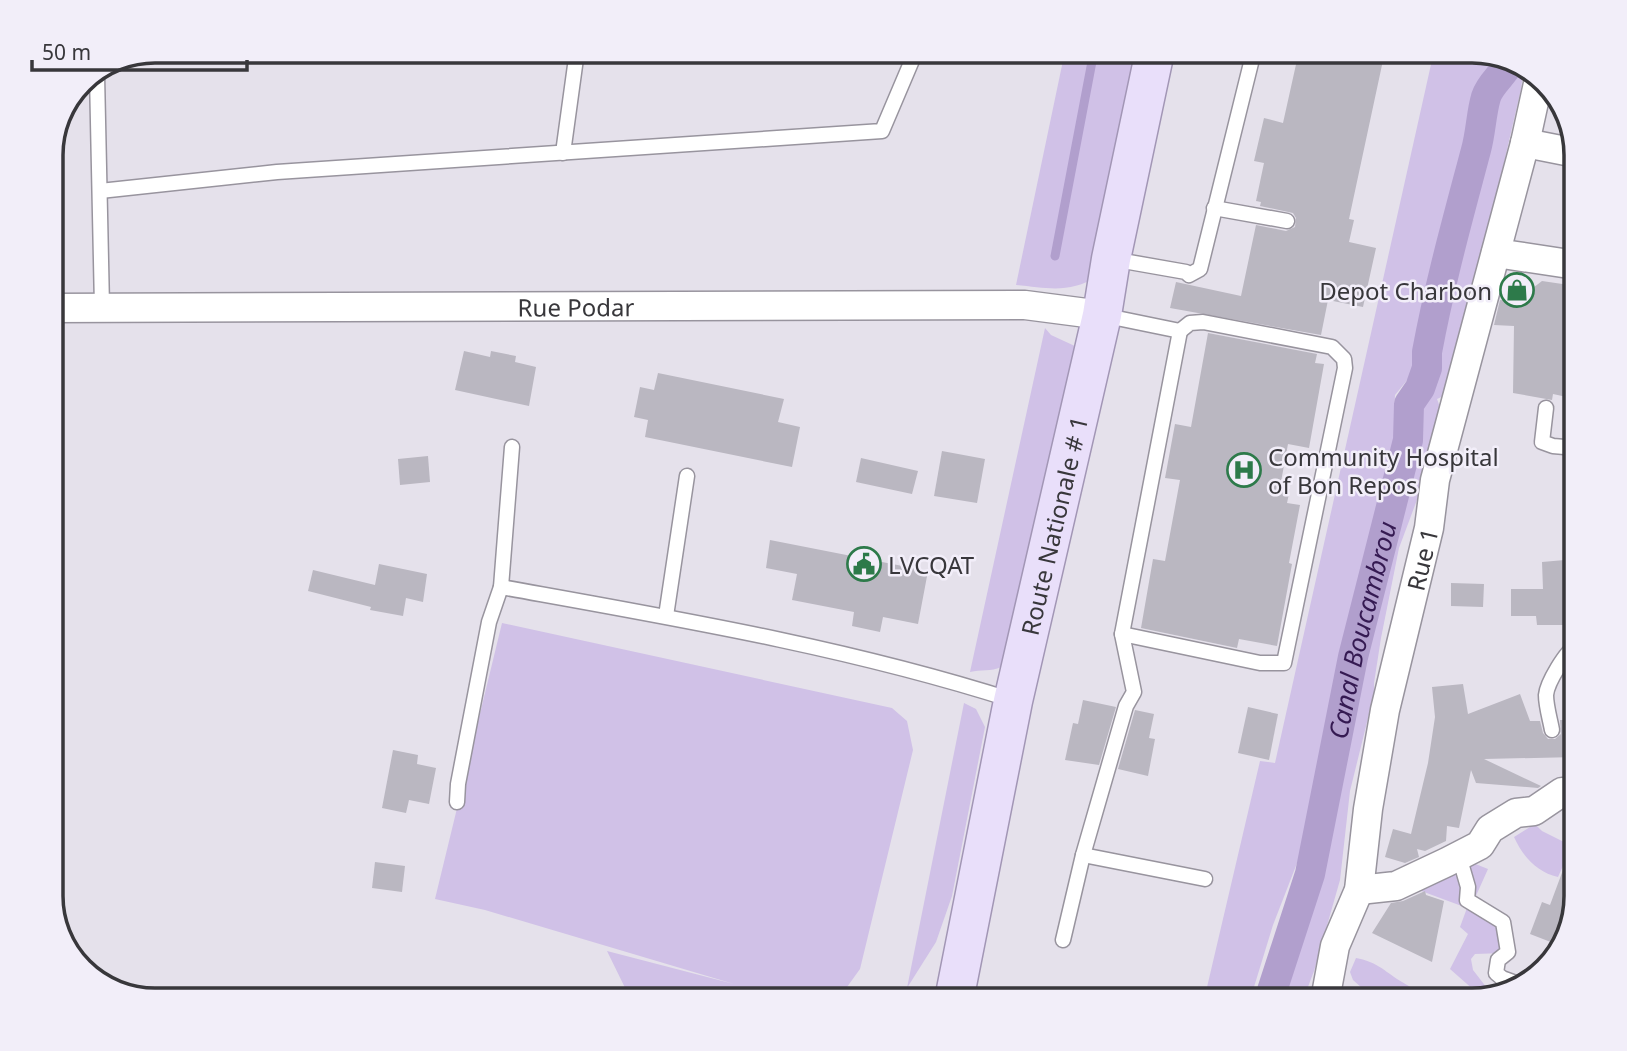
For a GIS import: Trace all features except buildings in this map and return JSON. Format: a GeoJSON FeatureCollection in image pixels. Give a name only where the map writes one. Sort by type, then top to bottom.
{"type":"FeatureCollection","features":[{"type":"Feature","properties":{"kind":"main road","name":"Route Nationale # 1"},"geometry":{"type":"LineString","coordinates":[[956,988],[1013,701],[1102,315],[1111,259],[1152,63]]}},
{"type":"Feature","properties":{"kind":"street","name":"Rue 1"},"geometry":{"type":"LineString","coordinates":[[1327,988],[1335,946],[1359,890],[1368,808],[1385,710],[1429,528],[1435,480],[1525,143],[1537,90]]}},
{"type":"Feature","properties":{"kind":"street"},"geometry":{"type":"LineString","coordinates":[[1525,143],[1564,151]]}},
{"type":"Feature","properties":{"kind":"street"},"geometry":{"type":"LineString","coordinates":[[1496,253],[1564,263]]}},
{"type":"Feature","properties":{"kind":"street","name":"Rue Podar"},"geometry":{"type":"LineString","coordinates":[[63,308],[1025,305],[1102,315]]}},
{"type":"Feature","properties":{"kind":"street"},"geometry":{"type":"LineString","coordinates":[[1359,890],[1396,887],[1480,845],[1490,829],[1516,813],[1534,811],[1562,792]]}},
{"type":"Feature","properties":{"kind":"lane"},"geometry":{"type":"LineString","coordinates":[[563,153],[575,63]]}},
{"type":"Feature","properties":{"kind":"lane"},"geometry":{"type":"LineString","coordinates":[[100,191],[277,172],[882,131],[911,63]]}},
{"type":"Feature","properties":{"kind":"lane"},"geometry":{"type":"LineString","coordinates":[[1111,259],[1185,272],[1189,275],[1200,269],[1251,63]]}},
{"type":"Feature","properties":{"kind":"lane"},"geometry":{"type":"LineString","coordinates":[[97,84],[102,307]]}},
{"type":"Feature","properties":{"kind":"lane"},"geometry":{"type":"LineString","coordinates":[[1214,208],[1287,221]]}},
{"type":"Feature","properties":{"kind":"lane"},"geometry":{"type":"LineString","coordinates":[[1102,315],[1180,331]]}},
{"type":"Feature","properties":{"kind":"lane"},"geometry":{"type":"LineString","coordinates":[[1063,940],[1083,855],[1126,706],[1133,692],[1122,634],[1180,331],[1190,323],[1203,322],[1332,347],[1344,359],[1345,368],[1284,663],[1260,663],[1122,634]]}},
{"type":"Feature","properties":{"kind":"lane"},"geometry":{"type":"LineString","coordinates":[[1546,408],[1542,442],[1564,447]]}},
{"type":"Feature","properties":{"kind":"lane"},"geometry":{"type":"LineString","coordinates":[[457,802],[458,784],[489,622],[502,587],[512,447]]}},
{"type":"Feature","properties":{"kind":"lane"},"geometry":{"type":"LineString","coordinates":[[666,616],[687,477]]}},
{"type":"Feature","properties":{"kind":"lane"},"geometry":{"type":"LineString","coordinates":[[502,587],[666,616],[834,652],[967,686],[1013,701]]}},
{"type":"Feature","properties":{"kind":"lane"},"geometry":{"type":"LineString","coordinates":[[1552,730],[1546,693],[1564,659]]}},
{"type":"Feature","properties":{"kind":"lane"},"geometry":{"type":"LineString","coordinates":[[1083,855],[1205,879]]}},
{"type":"Feature","properties":{"kind":"lane"},"geometry":{"type":"LineString","coordinates":[[1459,856],[1468,887],[1467,900],[1503,922],[1508,952],[1498,960],[1496,973],[1508,980]]}},
{"type":"Feature","properties":{"kind":"shaded area"},"geometry":{"type":"Polygon","coordinates":[[[1062,63],[1141,63],[1098,276],[1068,288],[1016,285],[1062,63]]]}},
{"type":"Feature","properties":{"kind":"shaded area"},"geometry":{"type":"Polygon","coordinates":[[[1431,63],[1495,66],[1485,84],[1472,120],[1461,183],[1429,300],[1426,329],[1408,379],[1395,395],[1398,450],[1311,796],[1299,858],[1273,925],[1254,988],[1207,988],[1260,761],[1275,763],[1431,63]]]}},
{"type":"Feature","properties":{"kind":"shaded area"},"geometry":{"type":"Polygon","coordinates":[[[1510,72],[1522,79],[1521,89],[1484,249],[1465,312],[1462,341],[1448,394],[1437,399],[1441,410],[1432,456],[1425,462],[1424,481],[1399,548],[1381,638],[1374,683],[1374,705],[1369,714],[1350,791],[1340,880],[1308,988],[1280,988],[1304,917],[1357,693],[1360,677],[1359,656],[1389,533],[1400,501],[1416,426],[1415,406],[1433,365],[1437,327],[1465,211],[1481,173],[1495,91],[1510,72]]]}},
{"type":"Feature","properties":{"kind":"shaded area"},"geometry":{"type":"Polygon","coordinates":[[[1045,328],[1051,335],[1077,347],[1001,667],[970,672],[1045,328]]]}},
{"type":"Feature","properties":{"kind":"shaded area"},"geometry":{"type":"Polygon","coordinates":[[[502,623],[892,708],[907,721],[913,750],[860,969],[844,988],[625,988],[607,951],[734,984],[485,910],[435,899],[502,623]]]}},
{"type":"Feature","properties":{"kind":"shaded area"},"geometry":{"type":"Polygon","coordinates":[[[964,703],[976,709],[985,727],[952,896],[936,942],[907,988],[964,703]]]}},
{"type":"Feature","properties":{"kind":"shaded area"},"geometry":{"type":"Polygon","coordinates":[[[1535,824],[1542,831],[1564,842],[1564,864],[1558,877],[1532,863],[1514,837],[1535,824]]]}},
{"type":"Feature","properties":{"kind":"shaded area"},"geometry":{"type":"Polygon","coordinates":[[[1473,863],[1488,869],[1475,898],[1496,924],[1504,953],[1475,954],[1471,959],[1473,970],[1486,987],[1472,988],[1450,969],[1468,934],[1460,927],[1467,908],[1416,889],[1473,863]]]}},
{"type":"Feature","properties":{"kind":"shaded area"},"geometry":{"type":"Polygon","coordinates":[[[1356,958],[1369,961],[1412,988],[1362,988],[1353,980],[1350,972],[1356,958]]]}},
{"type":"Feature","properties":{"kind":"waterway"},"geometry":{"type":"LineString","coordinates":[[1055,256],[1092,63]]}},
{"type":"Feature","properties":{"kind":"waterway","name":"Canal Boucambrou"},"geometry":{"type":"LineString","coordinates":[[1273,988],[1310,874],[1353,657],[1408,440],[1409,404],[1420,388],[1427,368],[1427,352],[1438,300],[1478,143],[1484,103],[1490,88],[1505,70]]}},
{"type":"Feature","properties":{"kind":"place","name":"Depot Charbon"},"geometry":{"type":"Point","coordinates":[1517,290]}},
{"type":"Feature","properties":{"kind":"place","name":"Community Hospital of Bon Repos"},"geometry":{"type":"Point","coordinates":[1244,470]}},
{"type":"Feature","properties":{"kind":"place","name":"LVCQAT"},"geometry":{"type":"Point","coordinates":[864,564]}}]}
